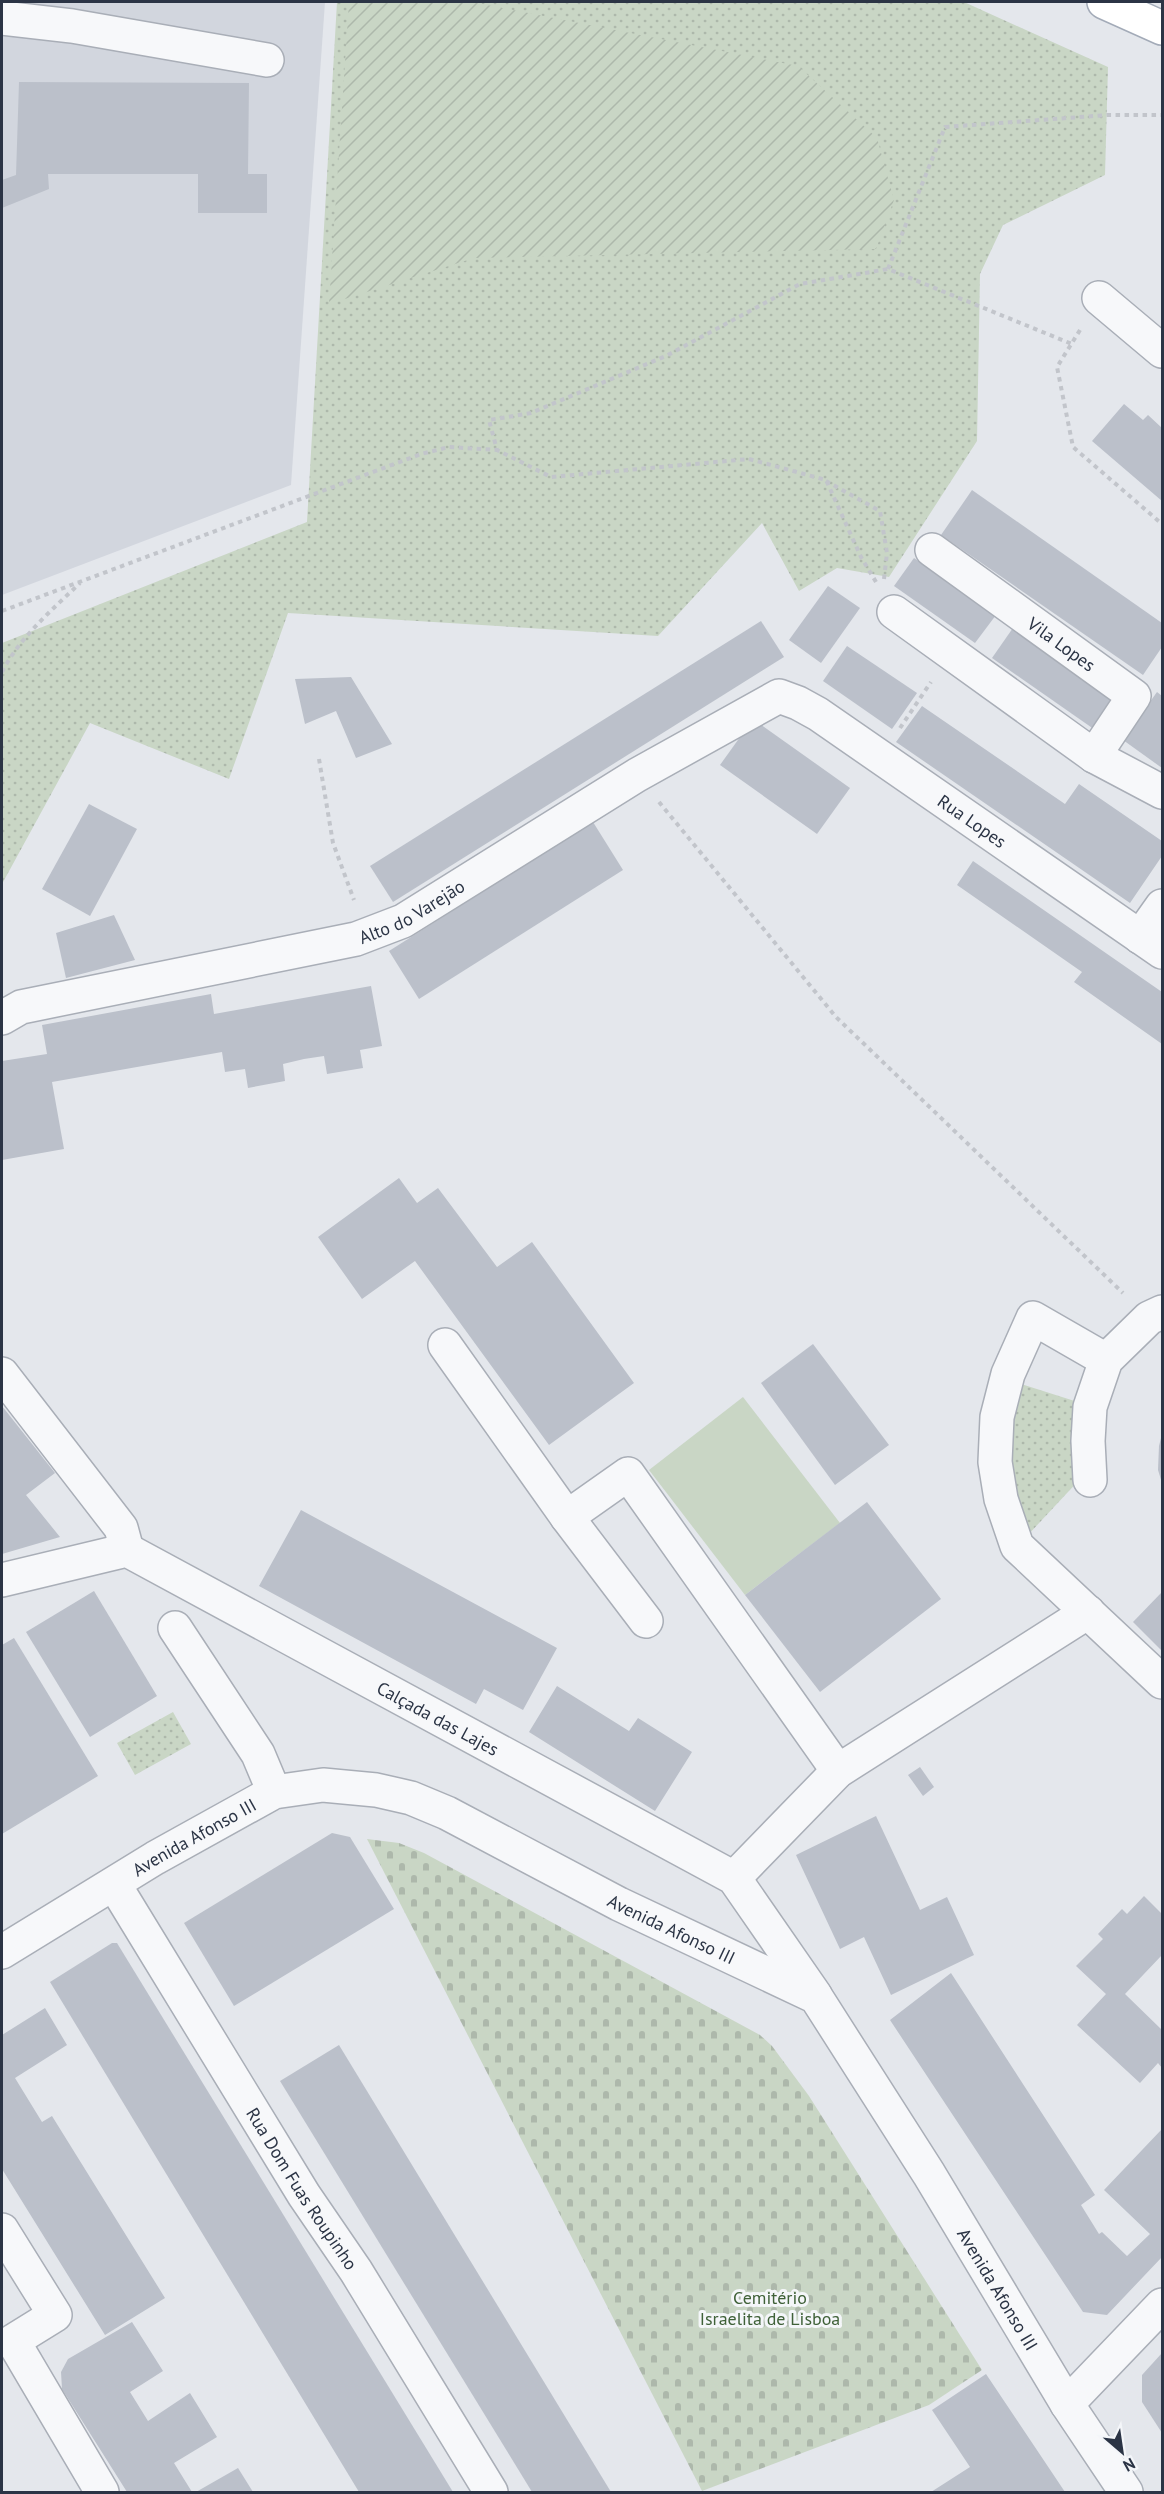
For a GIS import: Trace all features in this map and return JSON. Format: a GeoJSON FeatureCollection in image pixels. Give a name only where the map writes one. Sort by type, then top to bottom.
{"type":"FeatureCollection","features":[{"type":"Feature","properties":{"kind":"main road"},"geometry":{"type":"LineString","coordinates":[[1104,2],[1162,28]]}},
{"type":"Feature","properties":{"kind":"street"},"geometry":{"type":"LineString","coordinates":[[2,18],[72,26],[267,60]]}},
{"type":"Feature","properties":{"kind":"street"},"geometry":{"type":"LineString","coordinates":[[1099,298],[1162,351]]}},
{"type":"Feature","properties":{"kind":"street","name":"Vila Lopes"},"geometry":{"type":"LineString","coordinates":[[932,550],[1134,696],[1094,756]]}},
{"type":"Feature","properties":{"kind":"street"},"geometry":{"type":"LineString","coordinates":[[888,602],[1094,756],[1162,792]]}},
{"type":"Feature","properties":{"kind":"street","name":"Alto do Varejão"},"geometry":{"type":"LineString","coordinates":[[2,1018],[21,1007],[356,939],[403,921],[637,775],[779,696]]}},
{"type":"Feature","properties":{"kind":"street","name":"Rua Lopes"},"geometry":{"type":"LineString","coordinates":[[779,696],[818,714],[1151,945]]}},
{"type":"Feature","properties":{"kind":"street"},"geometry":{"type":"LineString","coordinates":[[1151,945],[1162,906]]}},
{"type":"Feature","properties":{"kind":"street"},"geometry":{"type":"LineString","coordinates":[[1090,1480],[1088,1441],[1090,1407],[1106,1360],[1156,1315]]}},
{"type":"Feature","properties":{"kind":"street"},"geometry":{"type":"LineString","coordinates":[[1106,1360],[1033,1318],[1008,1374],[997,1417],[995,1462],[1001,1499],[1017,1545],[1162,1682]]}},
{"type":"Feature","properties":{"kind":"street"},"geometry":{"type":"LineString","coordinates":[[445,1345],[567,1517],[645,1621]]}},
{"type":"Feature","properties":{"kind":"street"},"geometry":{"type":"LineString","coordinates":[[2,1374],[121,1528],[127,1550],[2,1580]]}},
{"type":"Feature","properties":{"kind":"street"},"geometry":{"type":"LineString","coordinates":[[567,1517],[628,1474],[838,1770]]}},
{"type":"Feature","properties":{"kind":"street","name":"Calçada das Lajes"},"geometry":{"type":"LineString","coordinates":[[127,1550],[734,1878],[816,1997]]}},
{"type":"Feature","properties":{"kind":"street"},"geometry":{"type":"LineString","coordinates":[[734,1878],[838,1770],[1088,1612]]}},
{"type":"Feature","properties":{"kind":"street"},"geometry":{"type":"LineString","coordinates":[[175,1628],[258,1754],[274,1792]]}},
{"type":"Feature","properties":{"kind":"street","name":"Avenida Afonso III"},"geometry":{"type":"LineString","coordinates":[[2,1952],[155,1858],[274,1792],[323,1785],[375,1790],[411,1798],[447,1813],[619,1904],[816,1997],[928,2174],[1067,2404],[1126,2493]]}},
{"type":"Feature","properties":{"kind":"street","name":"Rua Dom Fuas Roupinho"},"geometry":{"type":"LineString","coordinates":[[114,1884],[304,2195],[356,2271],[491,2493]]}},
{"type":"Feature","properties":{"kind":"street"},"geometry":{"type":"LineString","coordinates":[[2,2229],[55,2315],[13,2342],[102,2493]]}},
{"type":"Feature","properties":{"kind":"street"},"geometry":{"type":"LineString","coordinates":[[1067,2404],[1162,2305]]}},
{"type":"Feature","properties":{"kind":"path"},"geometry":{"type":"LineString","coordinates":[[888,269],[945,128],[1108,115],[1162,115]]}},
{"type":"Feature","properties":{"kind":"path"},"geometry":{"type":"LineString","coordinates":[[497,450],[489,420],[531,413],[666,356],[800,284],[888,269],[1072,344]]}},
{"type":"Feature","properties":{"kind":"path"},"geometry":{"type":"LineString","coordinates":[[1099,298],[1058,367],[1073,447],[1162,524]]}},
{"type":"Feature","properties":{"kind":"path"},"geometry":{"type":"LineString","coordinates":[[2,611],[421,454],[449,447],[497,450],[551,477],[749,459],[826,480],[879,511],[887,553],[888,602]]}},
{"type":"Feature","properties":{"kind":"path"},"geometry":{"type":"LineString","coordinates":[[826,480],[861,558],[888,602]]}},
{"type":"Feature","properties":{"kind":"path"},"geometry":{"type":"LineString","coordinates":[[2,672],[9,658],[32,630],[81,582]]}},
{"type":"Feature","properties":{"kind":"path"},"geometry":{"type":"LineString","coordinates":[[896,734],[952,652]]}},
{"type":"Feature","properties":{"kind":"path"},"geometry":{"type":"LineString","coordinates":[[319,759],[333,843],[355,902]]}},
{"type":"Feature","properties":{"kind":"path"},"geometry":{"type":"LineString","coordinates":[[637,775],[836,1017],[1156,1315]]}},
{"type":"Feature","properties":{"kind":"shaded area"},"geometry":{"type":"Polygon","coordinates":[[[2,2],[325,2],[291,485],[2,595],[2,2]]]}},
{"type":"Feature","properties":{"kind":"green space"},"geometry":{"type":"Polygon","coordinates":[[[337,2],[964,2],[1108,67],[1105,175],[1003,225],[980,274],[977,441],[889,577],[837,568],[799,591],[762,523],[658,636],[288,613],[229,779],[90,723],[2,884],[2,643],[307,522],[337,2]]]}},
{"type":"Feature","properties":{"kind":"green space"},"geometry":{"type":"Polygon","coordinates":[[[349,2],[472,2],[798,66],[877,138],[894,200],[876,249],[474,258],[329,304],[349,2]]]}},
{"type":"Feature","properties":{"kind":"green space"},"geometry":{"type":"Polygon","coordinates":[[[1018,1383],[1084,1404],[1082,1477],[1027,1536],[1016,1508],[1008,1437],[1018,1383]]]}},
{"type":"Feature","properties":{"kind":"green space"},"geometry":{"type":"Polygon","coordinates":[[[743,1397],[840,1523],[745,1595],[649,1470],[743,1397]]]}},
{"type":"Feature","properties":{"kind":"green space"},"geometry":{"type":"Polygon","coordinates":[[[173,1712],[191,1744],[135,1775],[117,1743],[173,1712]]]}},
{"type":"Feature","properties":{"kind":"green space","name":"Cemitério Israelita de Lisboa"},"geometry":{"type":"Polygon","coordinates":[[[367,1839],[399,1843],[424,1853],[760,2035],[772,2046],[809,2096],[982,2370],[929,2405],[702,2491],[367,1839]]]}},
{"type":"Feature","properties":{"kind":"building"},"geometry":{"type":"Polygon","coordinates":[[[19,82],[249,83],[248,174],[267,174],[267,213],[198,213],[198,174],[48,174],[49,189],[2,208],[2,180],[16,175],[19,82]]]}},
{"type":"Feature","properties":{"kind":"building"},"geometry":{"type":"Polygon","coordinates":[[[1124,404],[1143,420],[1148,415],[1162,428],[1162,501],[1092,441],[1124,404]]]}},
{"type":"Feature","properties":{"kind":"building"},"geometry":{"type":"Polygon","coordinates":[[[972,490],[1162,623],[1162,647],[1143,675],[941,535],[972,490]]]}},
{"type":"Feature","properties":{"kind":"building"},"geometry":{"type":"Polygon","coordinates":[[[914,558],[996,615],[975,643],[894,586],[914,558]]]}},
{"type":"Feature","properties":{"kind":"building"},"geometry":{"type":"Polygon","coordinates":[[[828,586],[860,608],[821,663],[789,640],[828,586]]]}},
{"type":"Feature","properties":{"kind":"building"},"geometry":{"type":"Polygon","coordinates":[[[761,621],[784,657],[393,902],[370,866],[761,621]]]}},
{"type":"Feature","properties":{"kind":"building"},"geometry":{"type":"Polygon","coordinates":[[[1015,625],[1121,700],[1098,732],[992,658],[1015,625]]]}},
{"type":"Feature","properties":{"kind":"building"},"geometry":{"type":"Polygon","coordinates":[[[847,646],[917,693],[892,729],[823,681],[847,646]]]}},
{"type":"Feature","properties":{"kind":"building"},"geometry":{"type":"Polygon","coordinates":[[[351,677],[392,744],[356,758],[336,711],[305,724],[295,679],[351,677]]]}},
{"type":"Feature","properties":{"kind":"building"},"geometry":{"type":"Polygon","coordinates":[[[1157,692],[1162,696],[1162,768],[1123,740],[1157,692]]]}},
{"type":"Feature","properties":{"kind":"building"},"geometry":{"type":"Polygon","coordinates":[[[922,706],[1065,804],[1079,784],[1162,841],[1162,856],[1130,903],[896,742],[922,706]]]}},
{"type":"Feature","properties":{"kind":"building"},"geometry":{"type":"Polygon","coordinates":[[[753,719],[850,788],[817,834],[720,765],[753,719]]]}},
{"type":"Feature","properties":{"kind":"building"},"geometry":{"type":"Polygon","coordinates":[[[89,804],[137,829],[90,916],[42,889],[89,804]]]}},
{"type":"Feature","properties":{"kind":"building"},"geometry":{"type":"Polygon","coordinates":[[[593,822],[623,870],[419,999],[389,951],[593,822]]]}},
{"type":"Feature","properties":{"kind":"building"},"geometry":{"type":"Polygon","coordinates":[[[973,861],[1162,992],[1162,1044],[1074,982],[1082,972],[957,885],[973,861]]]}},
{"type":"Feature","properties":{"kind":"building"},"geometry":{"type":"Polygon","coordinates":[[[114,915],[135,960],[66,978],[56,933],[114,915]]]}},
{"type":"Feature","properties":{"kind":"building"},"geometry":{"type":"Polygon","coordinates":[[[371,986],[382,1046],[360,1050],[363,1068],[327,1074],[324,1056],[304,1059],[283,1064],[285,1081],[248,1088],[245,1069],[225,1072],[222,1052],[52,1082],[64,1149],[2,1160],[2,1061],[47,1054],[42,1025],[211,994],[214,1014],[371,986]]]}},
{"type":"Feature","properties":{"kind":"building"},"geometry":{"type":"Polygon","coordinates":[[[399,1178],[417,1203],[438,1188],[497,1267],[532,1242],[634,1383],[549,1445],[415,1261],[362,1299],[318,1237],[399,1178]]]}},
{"type":"Feature","properties":{"kind":"building"},"geometry":{"type":"Polygon","coordinates":[[[813,1344],[889,1445],[835,1485],[761,1383],[813,1344]]]}},
{"type":"Feature","properties":{"kind":"building"},"geometry":{"type":"Polygon","coordinates":[[[2,1406],[55,1473],[26,1495],[60,1537],[2,1554],[2,1406]]]}},
{"type":"Feature","properties":{"kind":"building"},"geometry":{"type":"Polygon","coordinates":[[[1162,1434],[1162,1483],[1158,1470],[1162,1434]]]}},
{"type":"Feature","properties":{"kind":"building"},"geometry":{"type":"Polygon","coordinates":[[[867,1502],[941,1599],[820,1692],[745,1595],[867,1502]]]}},
{"type":"Feature","properties":{"kind":"building"},"geometry":{"type":"Polygon","coordinates":[[[301,1510],[557,1648],[523,1710],[484,1689],[476,1704],[259,1586],[301,1510]]]}},
{"type":"Feature","properties":{"kind":"building"},"geometry":{"type":"Polygon","coordinates":[[[94,1591],[157,1696],[90,1737],[26,1632],[94,1591]]]}},
{"type":"Feature","properties":{"kind":"building"},"geometry":{"type":"Polygon","coordinates":[[[1162,1592],[1162,1651],[1133,1622],[1162,1592]]]}},
{"type":"Feature","properties":{"kind":"building"},"geometry":{"type":"Polygon","coordinates":[[[14,1638],[98,1776],[2,1834],[2,1645],[14,1638]]]}},
{"type":"Feature","properties":{"kind":"building"},"geometry":{"type":"Polygon","coordinates":[[[557,1686],[629,1731],[638,1718],[692,1752],[655,1811],[529,1732],[557,1686]]]}},
{"type":"Feature","properties":{"kind":"building"},"geometry":{"type":"Polygon","coordinates":[[[920,1767],[934,1787],[923,1796],[908,1775],[920,1767]]]}},
{"type":"Feature","properties":{"kind":"building"},"geometry":{"type":"Polygon","coordinates":[[[876,1816],[920,1910],[947,1897],[974,1955],[891,1995],[864,1937],[840,1949],[796,1855],[876,1816]]]}},
{"type":"Feature","properties":{"kind":"building"},"geometry":{"type":"Polygon","coordinates":[[[332,1833],[350,1837],[394,1909],[234,2006],[184,1923],[332,1833]]]}},
{"type":"Feature","properties":{"kind":"building"},"geometry":{"type":"Polygon","coordinates":[[[1144,1896],[1162,1914],[1162,1955],[1125,1994],[1162,2030],[1162,2068],[1158,2063],[1140,2083],[1077,2025],[1106,1994],[1076,1966],[1103,1939],[1098,1934],[1122,1909],[1127,1914],[1144,1896]]]}},
{"type":"Feature","properties":{"kind":"building"},"geometry":{"type":"Polygon","coordinates":[[[112,1943],[117,1943],[453,2492],[359,2492],[50,1982],[112,1943]]]}},
{"type":"Feature","properties":{"kind":"building"},"geometry":{"type":"Polygon","coordinates":[[[951,1973],[1095,2195],[1081,2205],[1099,2234],[1102,2232],[1127,2256],[1150,2234],[1104,2190],[1162,2129],[1162,2257],[1107,2315],[1083,2312],[890,2020],[951,1973]]]}},
{"type":"Feature","properties":{"kind":"building"},"geometry":{"type":"Polygon","coordinates":[[[45,2008],[67,2045],[15,2078],[42,2122],[52,2116],[165,2298],[105,2335],[2,2169],[2,2035],[45,2008]]]}},
{"type":"Feature","properties":{"kind":"building"},"geometry":{"type":"Polygon","coordinates":[[[339,2045],[611,2492],[532,2492],[280,2081],[339,2045]]]}},
{"type":"Feature","properties":{"kind":"building"},"geometry":{"type":"Polygon","coordinates":[[[132,2322],[163,2371],[130,2392],[148,2421],[190,2393],[217,2437],[174,2463],[192,2492],[127,2492],[62,2389],[61,2372],[68,2359],[132,2322]]]}},
{"type":"Feature","properties":{"kind":"building"},"geometry":{"type":"Polygon","coordinates":[[[1162,2353],[1162,2433],[1142,2402],[1142,2375],[1162,2353]]]}},
{"type":"Feature","properties":{"kind":"building"},"geometry":{"type":"Polygon","coordinates":[[[986,2374],[1065,2492],[931,2492],[970,2467],[932,2410],[986,2374]]]}},
{"type":"Feature","properties":{"kind":"building"},"geometry":{"type":"Polygon","coordinates":[[[238,2468],[253,2492],[196,2492],[238,2468]]]}}]}
